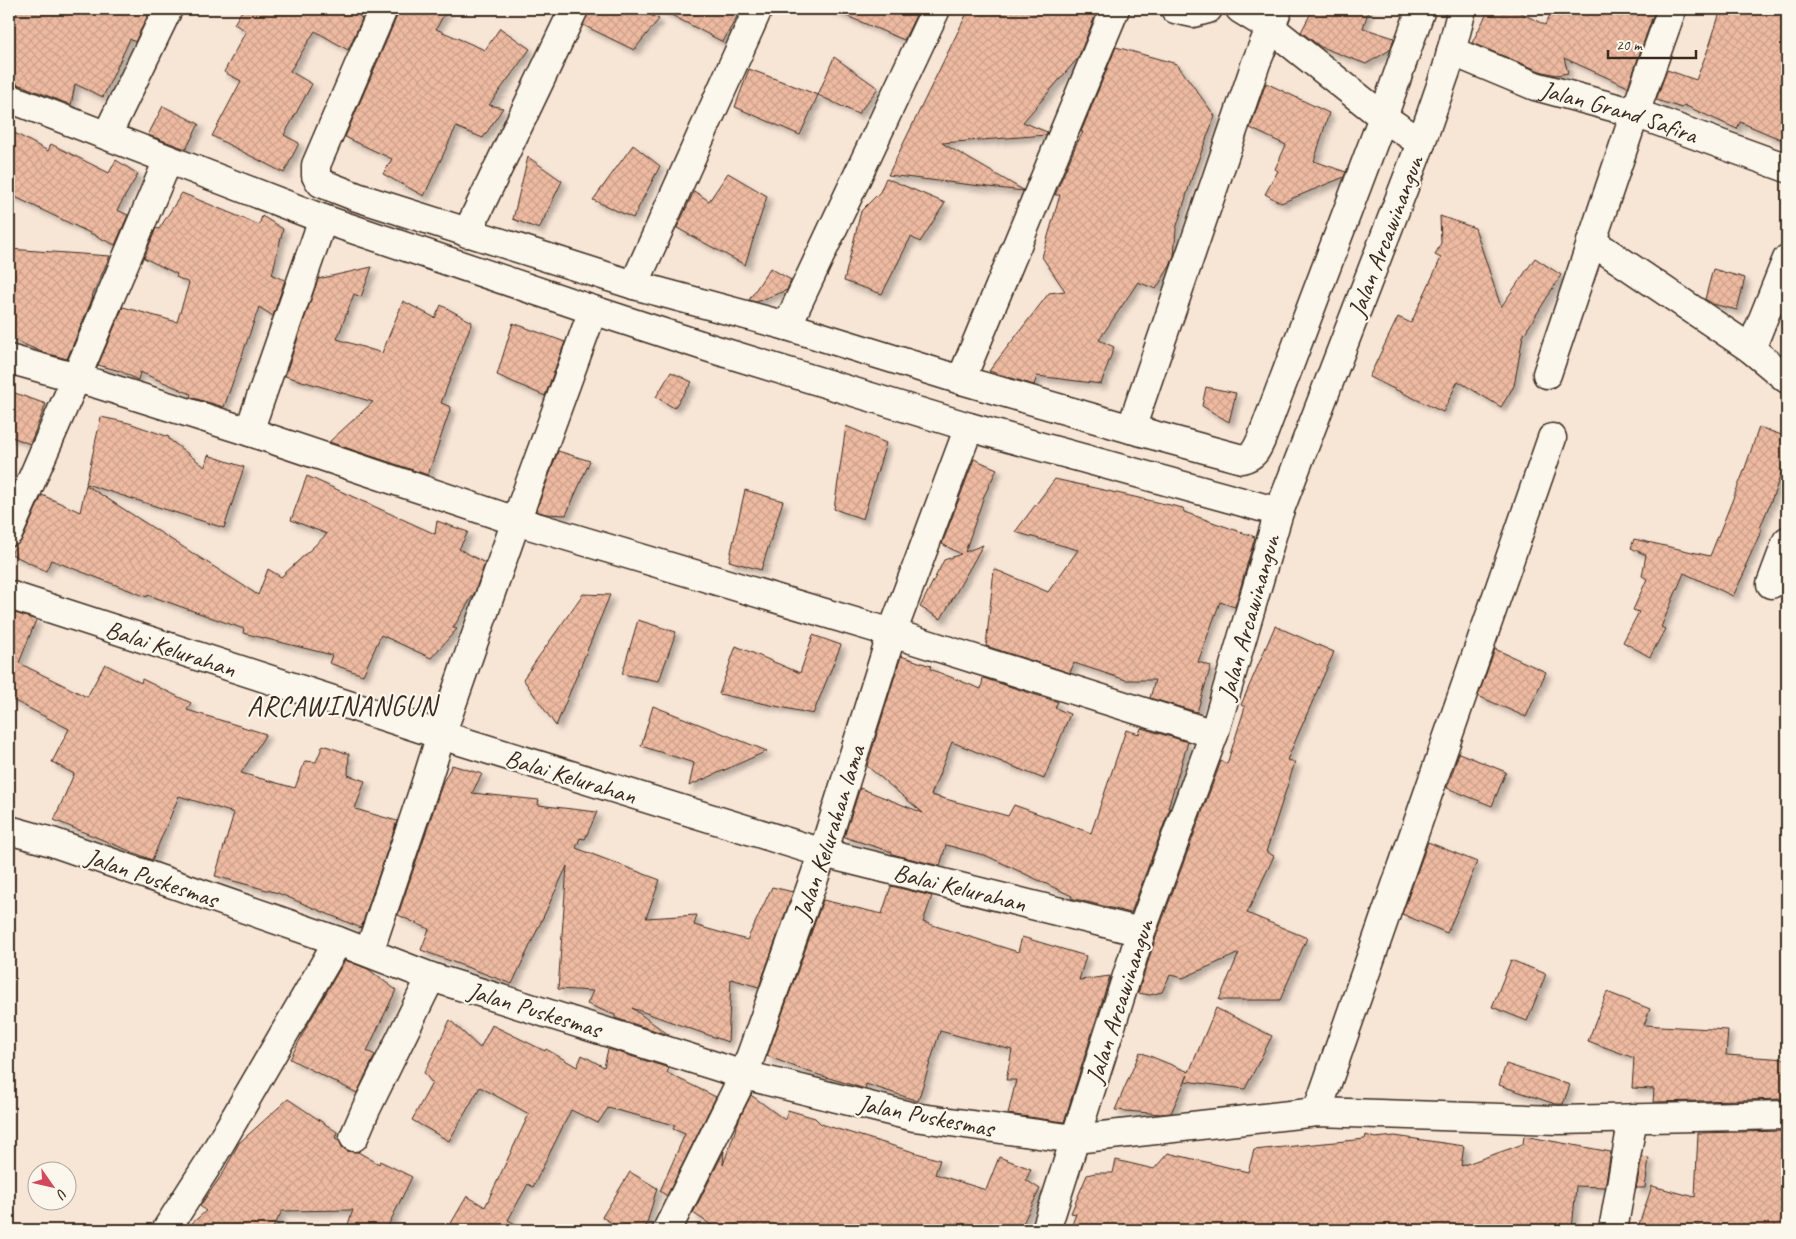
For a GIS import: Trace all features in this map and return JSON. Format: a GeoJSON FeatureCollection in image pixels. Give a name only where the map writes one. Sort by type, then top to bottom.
{"type":"FeatureCollection","features":[{"type":"Feature","properties":{"kind":"street"},"geometry":{"type":"LineString","coordinates":[[107,134],[168,9]]}},
{"type":"Feature","properties":{"kind":"street"},"geometry":{"type":"LineString","coordinates":[[382,9],[316,165],[316,176],[321,183],[467,233],[634,285],[787,326],[961,380],[1242,459],[1252,456],[1256,451],[1383,117],[1420,9]]}},
{"type":"Feature","properties":{"kind":"street"},"geometry":{"type":"LineString","coordinates":[[467,233],[574,9]]}},
{"type":"Feature","properties":{"kind":"street"},"geometry":{"type":"LineString","coordinates":[[634,285],[758,9]]}},
{"type":"Feature","properties":{"kind":"street"},"geometry":{"type":"LineString","coordinates":[[787,326],[936,9]]}},
{"type":"Feature","properties":{"kind":"street"},"geometry":{"type":"LineString","coordinates":[[961,380],[1114,9]]}},
{"type":"Feature","properties":{"kind":"street"},"geometry":{"type":"LineString","coordinates":[[1175,9],[1192,13],[1208,9]]}},
{"type":"Feature","properties":{"kind":"street"},"geometry":{"type":"LineString","coordinates":[[1240,9],[1275,18],[1383,117],[1422,143]]}},
{"type":"Feature","properties":{"kind":"street","name":"Jalan Arcawinangun"},"geometry":{"type":"LineString","coordinates":[[1046,1230],[1141,932],[1214,734],[1279,512],[1422,143],[1462,9]]}},
{"type":"Feature","properties":{"kind":"street"},"geometry":{"type":"LineString","coordinates":[[1548,374],[1591,241],[1672,9]]}},
{"type":"Feature","properties":{"kind":"street"},"geometry":{"type":"LineString","coordinates":[[1131,429],[1256,63],[1275,18]]}},
{"type":"Feature","properties":{"kind":"street","name":"Jalan Grand Safira"},"geometry":{"type":"LineString","coordinates":[[1451,51],[1534,86],[1635,113],[1787,168]]}},
{"type":"Feature","properties":{"kind":"street"},"geometry":{"type":"LineString","coordinates":[[9,98],[107,134],[168,160],[323,219],[713,349],[969,427],[1279,512]]}},
{"type":"Feature","properties":{"kind":"street"},"geometry":{"type":"LineString","coordinates":[[9,532],[168,160]]}},
{"type":"Feature","properties":{"kind":"street"},"geometry":{"type":"LineString","coordinates":[[250,432],[323,219]]}},
{"type":"Feature","properties":{"kind":"street"},"geometry":{"type":"LineString","coordinates":[[1591,241],[1752,349],[1787,379]]}},
{"type":"Feature","properties":{"kind":"street"},"geometry":{"type":"LineString","coordinates":[[1752,349],[1787,259]]}},
{"type":"Feature","properties":{"kind":"street"},"geometry":{"type":"LineString","coordinates":[[369,952],[441,736],[516,521],[594,310]]}},
{"type":"Feature","properties":{"kind":"street"},"geometry":{"type":"LineString","coordinates":[[9,359],[250,432],[516,521],[892,633],[1214,734]]}},
{"type":"Feature","properties":{"kind":"street","name":"Jalan Kelurahan lama"},"geometry":{"type":"LineString","coordinates":[[667,1230],[744,1074],[823,853],[892,633],[969,427]]}},
{"type":"Feature","properties":{"kind":"street"},"geometry":{"type":"LineString","coordinates":[[1316,1112],[1552,438]]}},
{"type":"Feature","properties":{"kind":"street"},"geometry":{"type":"LineString","coordinates":[[1771,584],[1787,541]]}},
{"type":"Feature","properties":{"kind":"street","name":"Balai Kelurahan"},"geometry":{"type":"LineString","coordinates":[[9,595],[441,736],[823,853],[1141,932]]}},
{"type":"Feature","properties":{"kind":"street","name":"Jalan Puskesmas"},"geometry":{"type":"LineString","coordinates":[[9,830],[52,842],[338,940],[432,977],[744,1074],[914,1117],[1074,1139],[1316,1112],[1549,1119],[1787,1115]]}},
{"type":"Feature","properties":{"kind":"street"},"geometry":{"type":"LineString","coordinates":[[166,1230],[207,1166],[338,940]]}},
{"type":"Feature","properties":{"kind":"street"},"geometry":{"type":"LineString","coordinates":[[354,1136],[432,977]]}},
{"type":"Feature","properties":{"kind":"street"},"geometry":{"type":"LineString","coordinates":[[1613,1230],[1633,1118]]}},
{"type":"Feature","properties":{"kind":"building"},"geometry":{"type":"Polygon","coordinates":[[[18,9],[142,9],[149,13],[135,42],[130,39],[103,97],[75,84],[71,105],[15,83],[9,83],[9,27],[18,9]]]}},
{"type":"Feature","properties":{"kind":"building"},"geometry":{"type":"Polygon","coordinates":[[[243,9],[353,9],[362,19],[348,50],[315,31],[290,71],[312,84],[284,135],[299,143],[284,173],[212,136],[241,81],[224,72],[246,31],[234,24],[243,9]]]}},
{"type":"Feature","properties":{"kind":"building"},"geometry":{"type":"Polygon","coordinates":[[[400,9],[447,9],[436,29],[485,50],[500,28],[530,49],[489,105],[503,108],[483,138],[456,127],[424,196],[383,174],[392,159],[345,137],[400,9]]]}},
{"type":"Feature","properties":{"kind":"building"},"geometry":{"type":"Polygon","coordinates":[[[589,9],[637,9],[659,19],[634,50],[583,25],[589,9]]]}},
{"type":"Feature","properties":{"kind":"building"},"geometry":{"type":"Polygon","coordinates":[[[660,9],[741,9],[723,42],[660,9]]]}},
{"type":"Feature","properties":{"kind":"building"},"geometry":{"type":"Polygon","coordinates":[[[830,9],[919,9],[904,40],[830,9]]]}},
{"type":"Feature","properties":{"kind":"building"},"geometry":{"type":"Polygon","coordinates":[[[969,9],[1098,9],[1078,58],[1023,122],[1047,132],[1046,135],[942,143],[1023,191],[888,175],[969,9]]]}},
{"type":"Feature","properties":{"kind":"building"},"geometry":{"type":"Polygon","coordinates":[[[1313,9],[1369,9],[1363,28],[1394,38],[1390,50],[1366,64],[1321,47],[1301,32],[1313,9]]]}},
{"type":"Feature","properties":{"kind":"building"},"geometry":{"type":"Polygon","coordinates":[[[1489,9],[1513,9],[1545,25],[1553,9],[1655,10],[1628,87],[1564,58],[1568,73],[1556,75],[1540,71],[1472,43],[1489,9]]]}},
{"type":"Feature","properties":{"kind":"building"},"geometry":{"type":"Polygon","coordinates":[[[1721,9],[1787,9],[1787,142],[1740,122],[1737,129],[1684,105],[1682,108],[1656,100],[1667,70],[1696,80],[1721,9]]]}},
{"type":"Feature","properties":{"kind":"building"},"geometry":{"type":"Polygon","coordinates":[[[1116,47],[1177,64],[1215,116],[1193,174],[1176,229],[1174,256],[1156,289],[1138,282],[1099,340],[1114,347],[1101,384],[1037,376],[1034,385],[989,371],[1049,293],[1065,291],[1042,257],[1060,195],[1055,195],[1083,132],[1081,132],[1116,47]]]}},
{"type":"Feature","properties":{"kind":"building"},"geometry":{"type":"Polygon","coordinates":[[[834,57],[878,88],[858,114],[818,95],[834,57]]]}},
{"type":"Feature","properties":{"kind":"building"},"geometry":{"type":"Polygon","coordinates":[[[749,69],[818,95],[800,135],[735,107],[749,69]]]}},
{"type":"Feature","properties":{"kind":"building"},"geometry":{"type":"Polygon","coordinates":[[[1266,83],[1329,113],[1314,161],[1346,172],[1344,177],[1281,203],[1265,194],[1278,171],[1275,169],[1286,145],[1250,128],[1266,83]]]}},
{"type":"Feature","properties":{"kind":"building"},"geometry":{"type":"Polygon","coordinates":[[[163,106],[199,124],[186,149],[148,135],[163,106]]]}},
{"type":"Feature","properties":{"kind":"building"},"geometry":{"type":"Polygon","coordinates":[[[9,130],[48,151],[51,144],[109,173],[116,160],[138,174],[117,210],[128,215],[115,245],[9,194],[9,130]]]}},
{"type":"Feature","properties":{"kind":"building"},"geometry":{"type":"Polygon","coordinates":[[[633,145],[660,166],[633,218],[593,200],[633,145]]]}},
{"type":"Feature","properties":{"kind":"building"},"geometry":{"type":"Polygon","coordinates":[[[528,157],[562,181],[539,229],[513,219],[528,157]]]}},
{"type":"Feature","properties":{"kind":"building"},"geometry":{"type":"Polygon","coordinates":[[[728,173],[767,196],[745,265],[677,228],[694,191],[709,201],[728,173]]]}},
{"type":"Feature","properties":{"kind":"building"},"geometry":{"type":"Polygon","coordinates":[[[886,178],[945,203],[920,242],[911,237],[882,294],[844,281],[861,211],[880,192],[886,178]]]}},
{"type":"Feature","properties":{"kind":"building"},"geometry":{"type":"Polygon","coordinates":[[[182,193],[259,225],[262,216],[283,229],[272,275],[285,280],[273,316],[259,307],[224,407],[190,397],[191,394],[140,372],[138,380],[120,371],[98,365],[123,307],[177,322],[189,283],[176,277],[177,274],[144,258],[156,228],[159,229],[182,193]]]}},
{"type":"Feature","properties":{"kind":"building"},"geometry":{"type":"Polygon","coordinates":[[[1440,216],[1475,228],[1501,307],[1535,258],[1561,275],[1523,336],[1514,386],[1501,407],[1458,381],[1443,412],[1369,377],[1398,317],[1411,323],[1441,258],[1435,255],[1441,243],[1440,216]]]}},
{"type":"Feature","properties":{"kind":"building"},"geometry":{"type":"Polygon","coordinates":[[[9,249],[110,256],[67,359],[42,352],[9,338],[9,249]]]}},
{"type":"Feature","properties":{"kind":"building"},"geometry":{"type":"Polygon","coordinates":[[[372,267],[361,297],[354,294],[337,339],[382,353],[403,301],[435,318],[441,305],[472,322],[441,403],[451,407],[428,475],[329,442],[373,402],[285,376],[318,279],[372,267]]]}},
{"type":"Feature","properties":{"kind":"building"},"geometry":{"type":"Polygon","coordinates":[[[770,268],[791,280],[787,290],[756,302],[749,300],[770,268]]]}},
{"type":"Feature","properties":{"kind":"building"},"geometry":{"type":"Polygon","coordinates":[[[1713,269],[1745,278],[1737,310],[1713,304],[1705,299],[1713,269]]]}},
{"type":"Feature","properties":{"kind":"building"},"geometry":{"type":"Polygon","coordinates":[[[513,323],[565,342],[545,396],[497,375],[513,323]]]}},
{"type":"Feature","properties":{"kind":"building"},"geometry":{"type":"Polygon","coordinates":[[[671,372],[692,382],[674,408],[656,397],[671,372]]]}},
{"type":"Feature","properties":{"kind":"building"},"geometry":{"type":"Polygon","coordinates":[[[1206,387],[1236,393],[1229,422],[1202,406],[1206,387]]]}},
{"type":"Feature","properties":{"kind":"building"},"geometry":{"type":"Polygon","coordinates":[[[9,391],[46,404],[30,444],[9,436],[9,391]]]}},
{"type":"Feature","properties":{"kind":"building"},"geometry":{"type":"Polygon","coordinates":[[[101,417],[129,423],[169,437],[169,439],[205,467],[208,455],[244,467],[224,528],[86,484],[101,417]]]}},
{"type":"Feature","properties":{"kind":"building"},"geometry":{"type":"Polygon","coordinates":[[[846,426],[886,443],[863,519],[834,509],[846,426]]]}},
{"type":"Feature","properties":{"kind":"building"},"geometry":{"type":"Polygon","coordinates":[[[1759,427],[1787,437],[1787,456],[1760,528],[1762,529],[1745,567],[1747,567],[1733,596],[1684,573],[1661,627],[1665,629],[1650,657],[1623,642],[1639,612],[1633,610],[1647,579],[1642,576],[1646,555],[1631,548],[1634,539],[1710,556],[1744,471],[1759,427]]]}},
{"type":"Feature","properties":{"kind":"building"},"geometry":{"type":"Polygon","coordinates":[[[558,451],[590,461],[566,515],[546,514],[536,511],[558,451]]]}},
{"type":"Feature","properties":{"kind":"building"},"geometry":{"type":"Polygon","coordinates":[[[974,459],[997,469],[984,496],[965,552],[983,545],[941,619],[920,607],[944,560],[961,554],[942,544],[974,459]]]}},
{"type":"Feature","properties":{"kind":"building"},"geometry":{"type":"Polygon","coordinates":[[[307,476],[435,534],[437,521],[468,532],[459,549],[485,563],[475,592],[453,628],[457,629],[431,658],[381,635],[363,675],[329,663],[332,655],[243,633],[244,629],[148,595],[147,597],[51,560],[46,571],[11,554],[15,546],[23,538],[42,495],[80,512],[86,485],[258,595],[268,569],[281,577],[327,534],[291,520],[307,476]]]}},
{"type":"Feature","properties":{"kind":"building"},"geometry":{"type":"Polygon","coordinates":[[[1055,479],[1183,508],[1184,512],[1255,537],[1235,607],[1220,602],[1198,662],[1211,666],[1197,712],[1150,698],[1155,680],[1126,680],[1074,663],[1070,673],[986,646],[994,569],[1048,592],[1078,550],[1015,532],[1055,479]]]}},
{"type":"Feature","properties":{"kind":"building"},"geometry":{"type":"Polygon","coordinates":[[[745,490],[783,501],[761,570],[729,561],[745,490]]]}},
{"type":"Feature","properties":{"kind":"building"},"geometry":{"type":"Polygon","coordinates":[[[583,594],[610,595],[556,726],[523,679],[583,594]]]}},
{"type":"Feature","properties":{"kind":"building"},"geometry":{"type":"Polygon","coordinates":[[[9,611],[36,620],[19,663],[87,697],[105,664],[141,683],[142,679],[191,703],[187,710],[266,734],[241,773],[295,788],[305,761],[316,762],[323,745],[349,754],[348,775],[365,781],[355,809],[397,821],[361,928],[278,893],[215,876],[234,813],[179,796],[152,860],[54,820],[74,774],[52,762],[69,729],[9,698],[9,611]]]}},
{"type":"Feature","properties":{"kind":"building"},"geometry":{"type":"Polygon","coordinates":[[[638,620],[676,632],[659,681],[622,674],[638,620]]]}},
{"type":"Feature","properties":{"kind":"building"},"geometry":{"type":"Polygon","coordinates":[[[1275,626],[1334,652],[1287,760],[1295,762],[1266,852],[1274,856],[1247,913],[1307,938],[1280,1000],[1219,1000],[1239,953],[1183,978],[1170,975],[1162,992],[1150,995],[1138,993],[1156,937],[1221,761],[1227,764],[1245,707],[1241,705],[1275,626]]]}},
{"type":"Feature","properties":{"kind":"building"},"geometry":{"type":"Polygon","coordinates":[[[813,635],[841,645],[813,714],[719,694],[736,646],[800,673],[813,635]]]}},
{"type":"Feature","properties":{"kind":"building"},"geometry":{"type":"Polygon","coordinates":[[[1495,649],[1546,672],[1526,717],[1478,696],[1495,649]]]}},
{"type":"Feature","properties":{"kind":"building"},"geometry":{"type":"Polygon","coordinates":[[[901,656],[931,666],[930,669],[981,689],[983,678],[1058,702],[1055,708],[1070,714],[1044,779],[952,742],[931,795],[1008,816],[1014,805],[1091,833],[1126,730],[1139,734],[1141,728],[1188,742],[1168,808],[1170,808],[1131,913],[1071,898],[1072,896],[987,856],[946,845],[940,866],[892,854],[892,852],[844,837],[860,788],[923,813],[867,766],[901,656]]]}},
{"type":"Feature","properties":{"kind":"building"},"geometry":{"type":"Polygon","coordinates":[[[653,706],[767,751],[689,786],[694,763],[641,746],[653,706]]]}},
{"type":"Feature","properties":{"kind":"building"},"geometry":{"type":"Polygon","coordinates":[[[1459,753],[1506,772],[1492,806],[1447,788],[1459,753]]]}},
{"type":"Feature","properties":{"kind":"building"},"geometry":{"type":"Polygon","coordinates":[[[452,765],[482,774],[472,793],[539,800],[538,805],[597,812],[585,839],[580,838],[576,848],[660,880],[646,918],[697,915],[694,925],[747,940],[772,887],[793,892],[759,987],[731,979],[728,1042],[632,1008],[669,1035],[615,1018],[615,1015],[587,1004],[593,991],[558,989],[567,866],[512,984],[421,950],[429,929],[398,915],[443,782],[452,765]]]}},
{"type":"Feature","properties":{"kind":"building"},"geometry":{"type":"Polygon","coordinates":[[[1428,842],[1477,862],[1447,933],[1402,914],[1428,842]]]}},
{"type":"Feature","properties":{"kind":"building"},"geometry":{"type":"Polygon","coordinates":[[[891,886],[932,896],[923,922],[1018,952],[1022,937],[1086,956],[1079,980],[1110,976],[1064,1122],[1008,1114],[1016,1080],[1006,1080],[1012,1050],[940,1031],[918,1101],[866,1084],[865,1089],[806,1071],[767,1056],[823,900],[882,914],[891,886]]]}},
{"type":"Feature","properties":{"kind":"building"},"geometry":{"type":"Polygon","coordinates":[[[345,960],[368,969],[396,990],[367,1051],[375,1055],[357,1093],[290,1059],[345,960]]]}},
{"type":"Feature","properties":{"kind":"building"},"geometry":{"type":"Polygon","coordinates":[[[1511,960],[1546,974],[1527,1021],[1492,1007],[1511,960]]]}},
{"type":"Feature","properties":{"kind":"building"},"geometry":{"type":"Polygon","coordinates":[[[1607,992],[1650,1009],[1644,1025],[1728,1030],[1726,1055],[1787,1059],[1785,1099],[1653,1102],[1654,1089],[1632,1088],[1634,1058],[1588,1041],[1607,992]]]}},
{"type":"Feature","properties":{"kind":"building"},"geometry":{"type":"Polygon","coordinates":[[[1216,1008],[1272,1036],[1245,1089],[1185,1081],[1171,1113],[1161,1114],[1115,1110],[1140,1052],[1189,1072],[1216,1008]]]}},
{"type":"Feature","properties":{"kind":"building"},"geometry":{"type":"Polygon","coordinates":[[[450,1020],[480,1048],[492,1025],[545,1051],[546,1049],[577,1067],[582,1055],[604,1067],[608,1049],[669,1068],[667,1073],[716,1097],[667,1196],[660,1191],[685,1134],[673,1129],[675,1125],[608,1108],[598,1123],[571,1110],[533,1187],[528,1184],[508,1220],[526,1230],[447,1230],[467,1196],[485,1207],[529,1114],[480,1087],[449,1141],[412,1120],[432,1083],[424,1073],[450,1020]]]}},
{"type":"Feature","properties":{"kind":"building"},"geometry":{"type":"Polygon","coordinates":[[[1506,1064],[1570,1085],[1563,1104],[1555,1104],[1499,1085],[1506,1064]]]}},
{"type":"Feature","properties":{"kind":"building"},"geometry":{"type":"Polygon","coordinates":[[[751,1095],[785,1120],[788,1110],[815,1118],[821,1124],[940,1160],[935,1174],[986,1190],[999,1157],[1031,1169],[1026,1180],[1040,1189],[1021,1227],[1008,1230],[719,1230],[693,1213],[724,1151],[723,1165],[740,1117],[751,1095]]]}},
{"type":"Feature","properties":{"kind":"building"},"geometry":{"type":"Polygon","coordinates":[[[288,1099],[337,1132],[335,1138],[339,1140],[342,1147],[347,1151],[358,1152],[379,1164],[380,1161],[412,1177],[386,1230],[346,1230],[353,1210],[282,1211],[272,1230],[184,1230],[206,1211],[200,1206],[223,1173],[239,1143],[288,1099]]]}},
{"type":"Feature","properties":{"kind":"building"},"geometry":{"type":"Polygon","coordinates":[[[1783,1131],[1783,1138],[1787,1138],[1787,1230],[1719,1230],[1697,1226],[1695,1230],[1637,1230],[1652,1186],[1695,1197],[1698,1133],[1783,1131]]]}},
{"type":"Feature","properties":{"kind":"building"},"geometry":{"type":"Polygon","coordinates":[[[1366,1135],[1375,1138],[1395,1136],[1464,1146],[1461,1166],[1523,1144],[1524,1136],[1611,1152],[1605,1187],[1576,1186],[1572,1230],[1070,1230],[1076,1214],[1071,1213],[1087,1175],[1113,1173],[1116,1160],[1154,1169],[1168,1153],[1248,1172],[1254,1150],[1365,1139],[1366,1135]]]}},
{"type":"Feature","properties":{"kind":"building"},"geometry":{"type":"Polygon","coordinates":[[[1642,1157],[1649,1158],[1645,1188],[1636,1188],[1642,1157]]]}},
{"type":"Feature","properties":{"kind":"building"},"geometry":{"type":"Polygon","coordinates":[[[630,1172],[657,1188],[645,1230],[623,1230],[602,1217],[630,1172]]]}},
{"type":"Feature","properties":{"kind":"district","name":"ARCAWINANGUN"},"geometry":{"type":"Point","coordinates":[342,705]}}]}
